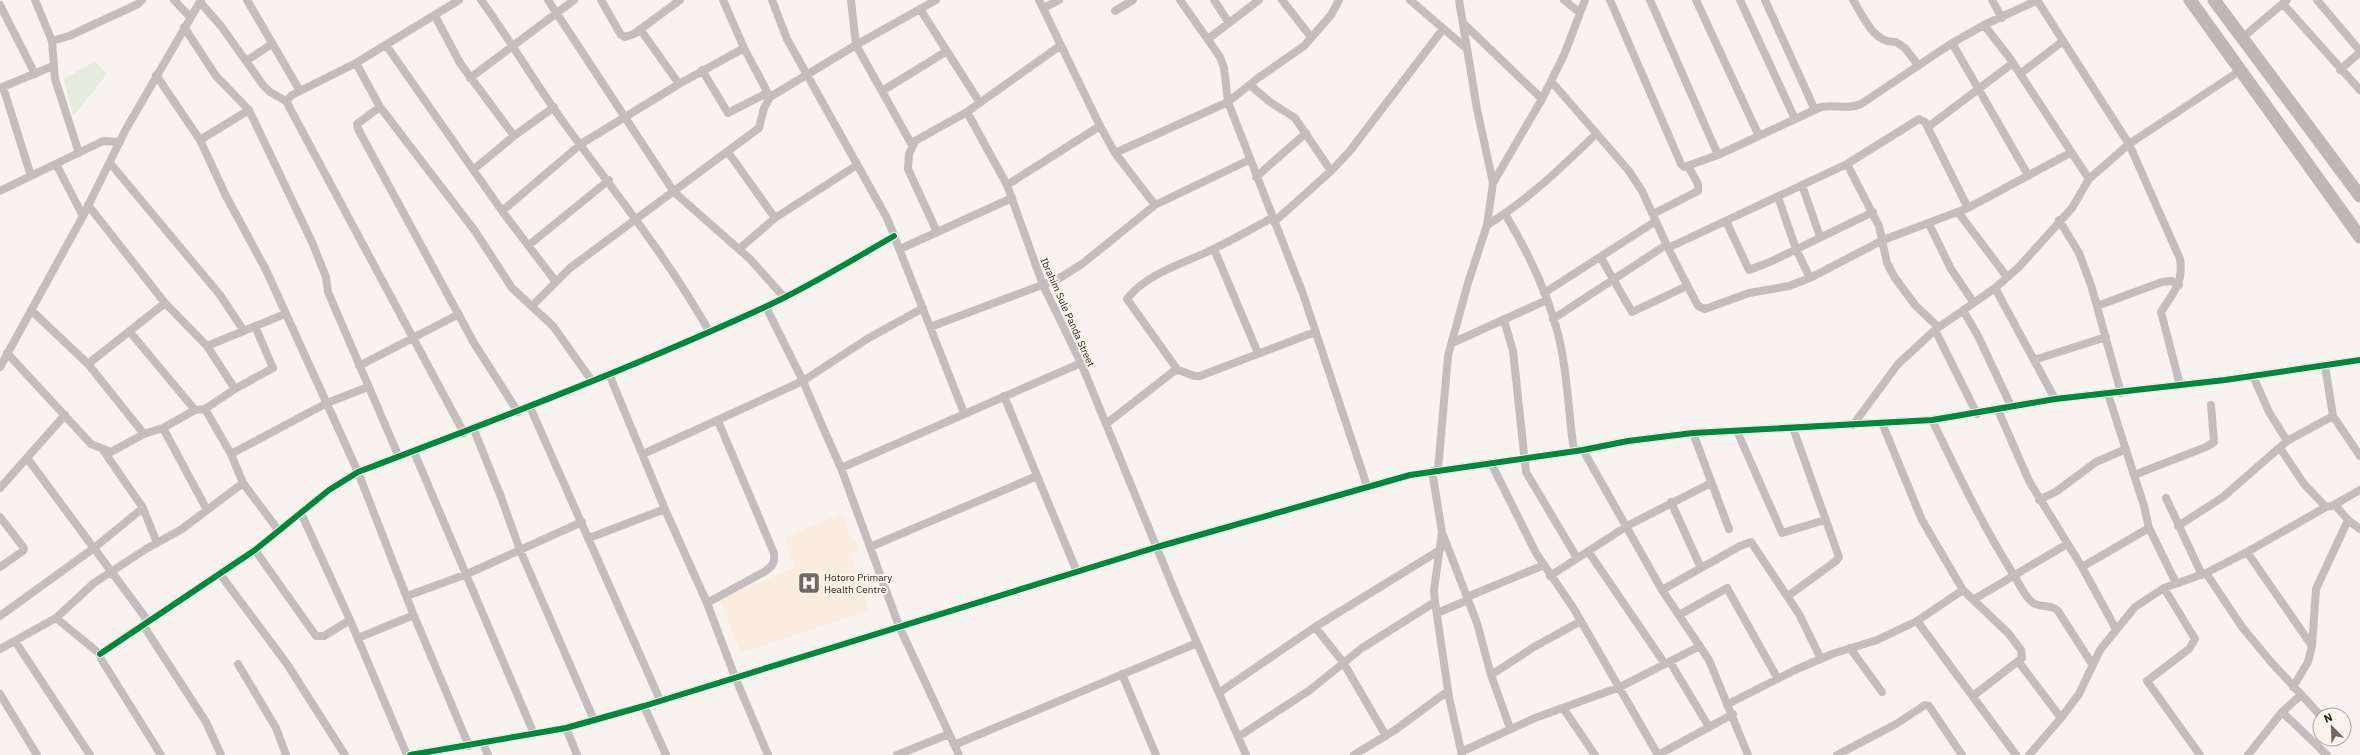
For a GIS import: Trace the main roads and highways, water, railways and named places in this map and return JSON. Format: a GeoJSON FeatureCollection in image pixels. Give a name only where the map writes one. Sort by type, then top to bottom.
{"type":"FeatureCollection","features":[{"type":"Feature","properties":{"kind":"main road"},"geometry":{"type":"LineString","coordinates":[[2190,0],[2360,237]]}},
{"type":"Feature","properties":{"kind":"main road"},"geometry":{"type":"LineString","coordinates":[[2214,0],[2360,196]]}},
{"type":"Feature","properties":{"kind":"main road"},"geometry":{"type":"LineString","coordinates":[[2304,158],[2322,144]]}},
{"type":"Feature","properties":{"kind":"place","name":"Hotoro Primary Health Centre"},"geometry":{"type":"Point","coordinates":[809,583]}}]}
